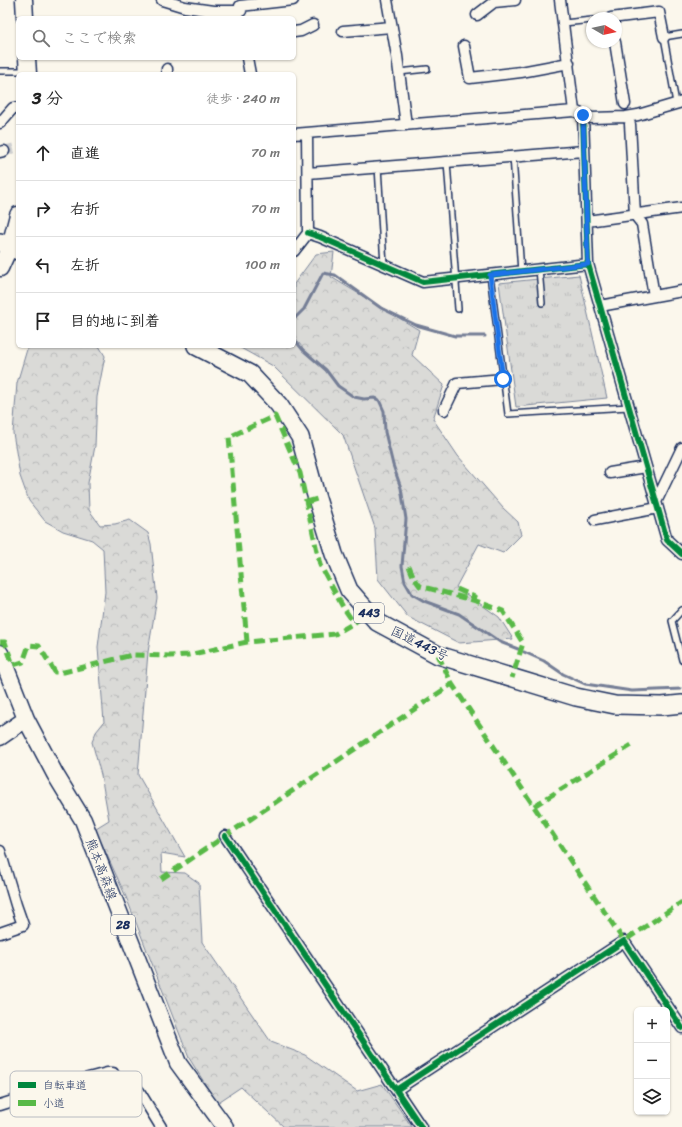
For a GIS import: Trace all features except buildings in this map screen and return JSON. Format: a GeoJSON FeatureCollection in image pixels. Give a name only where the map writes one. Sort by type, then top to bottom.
{"type":"FeatureCollection","features":[{"type":"Feature","properties":{"kind":"highway","name":"国道443号"},"geometry":{"type":"LineString","coordinates":[[200,348],[250,374],[279,404],[296,430],[300,437],[314,492],[334,554],[349,590],[377,622],[438,655],[576,697],[615,705],[662,706],[682,704]]}},
{"type":"Feature","properties":{"kind":"main road"},"geometry":{"type":"LineString","coordinates":[[24,0],[25,16]]}},
{"type":"Feature","properties":{"kind":"main road"},"geometry":{"type":"LineString","coordinates":[[0,268],[9,246],[16,222]]}},
{"type":"Feature","properties":{"kind":"main road","name":"熊本高森線"},"geometry":{"type":"LineString","coordinates":[[0,654],[26,719],[55,774],[83,820],[178,1063],[225,1127]]}},
{"type":"Feature","properties":{"kind":"main road"},"geometry":{"type":"LineString","coordinates":[[0,737],[26,719]]}},
{"type":"Feature","properties":{"kind":"street"},"geometry":{"type":"LineString","coordinates":[[162,0],[185,7],[213,11],[240,9],[293,0]]}},
{"type":"Feature","properties":{"kind":"street"},"geometry":{"type":"LineString","coordinates":[[387,0],[406,125]]}},
{"type":"Feature","properties":{"kind":"street"},"geometry":{"type":"LineString","coordinates":[[477,15],[494,2],[515,0]]}},
{"type":"Feature","properties":{"kind":"street"},"geometry":{"type":"LineString","coordinates":[[560,0],[584,151],[588,264],[667,540],[682,554]]}},
{"type":"Feature","properties":{"kind":"street"},"geometry":{"type":"LineString","coordinates":[[622,17],[659,12],[664,37]]}},
{"type":"Feature","properties":{"kind":"street"},"geometry":{"type":"LineString","coordinates":[[296,32],[301,31],[312,25]]}},
{"type":"Feature","properties":{"kind":"street"},"geometry":{"type":"LineString","coordinates":[[343,31],[392,27]]}},
{"type":"Feature","properties":{"kind":"street"},"geometry":{"type":"LineString","coordinates":[[464,46],[470,78],[520,72],[569,63]]}},
{"type":"Feature","properties":{"kind":"street"},"geometry":{"type":"LineString","coordinates":[[616,48],[625,104]]}},
{"type":"Feature","properties":{"kind":"street"},"geometry":{"type":"LineString","coordinates":[[247,60],[250,72]]}},
{"type":"Feature","properties":{"kind":"street"},"geometry":{"type":"LineString","coordinates":[[296,134],[578,113],[592,118],[626,117],[679,102]]}},
{"type":"Feature","properties":{"kind":"street"},"geometry":{"type":"LineString","coordinates":[[0,123],[13,108],[16,108]]}},
{"type":"Feature","properties":{"kind":"street"},"geometry":{"type":"LineString","coordinates":[[630,124],[635,215],[642,224],[654,296]]}},
{"type":"Feature","properties":{"kind":"street"},"geometry":{"type":"LineString","coordinates":[[296,248],[308,233],[307,134]]}},
{"type":"Feature","properties":{"kind":"street"},"geometry":{"type":"LineString","coordinates":[[308,173],[584,151]]}},
{"type":"Feature","properties":{"kind":"street"},"geometry":{"type":"LineString","coordinates":[[587,221],[682,208]]}},
{"type":"Feature","properties":{"kind":"street"},"geometry":{"type":"LineString","coordinates":[[308,233],[423,282],[588,264]]}},
{"type":"Feature","properties":{"kind":"street"},"geometry":{"type":"LineString","coordinates":[[600,306],[682,290]]}},
{"type":"Feature","properties":{"kind":"street"},"geometry":{"type":"LineString","coordinates":[[444,410],[457,383],[503,379]]}},
{"type":"Feature","properties":{"kind":"street"},"geometry":{"type":"LineString","coordinates":[[657,505],[682,448]]}},
{"type":"Feature","properties":{"kind":"street"},"geometry":{"type":"LineString","coordinates":[[610,473],[646,466]]}},
{"type":"Feature","properties":{"kind":"street"},"geometry":{"type":"LineString","coordinates":[[595,520],[657,505]]}},
{"type":"Feature","properties":{"kind":"street"},"geometry":{"type":"LineString","coordinates":[[224,836],[421,1127]]}},
{"type":"Feature","properties":{"kind":"street"},"geometry":{"type":"LineString","coordinates":[[0,850],[23,925],[0,933]]}},
{"type":"Feature","properties":{"kind":"street"},"geometry":{"type":"LineString","coordinates":[[396,1090],[624,941],[682,1028]]}},
{"type":"Feature","properties":{"kind":"street"},"geometry":{"type":"LineString","coordinates":[[142,1096],[161,1127]]}},
{"type":"Feature","properties":{"kind":"street"},"geometry":{"type":"LineString","coordinates":[[0,1105],[10,1102]]}},
{"type":"Feature","properties":{"kind":"lane"},"geometry":{"type":"LineString","coordinates":[[564,23],[586,21]]}},
{"type":"Feature","properties":{"kind":"lane"},"geometry":{"type":"LineString","coordinates":[[679,102],[664,37],[682,34]]}},
{"type":"Feature","properties":{"kind":"lane"},"geometry":{"type":"LineString","coordinates":[[0,71],[28,68]]}},
{"type":"Feature","properties":{"kind":"lane"},"geometry":{"type":"LineString","coordinates":[[399,72],[427,69]]}},
{"type":"Feature","properties":{"kind":"lane"},"geometry":{"type":"LineString","coordinates":[[513,156],[521,272]]}},
{"type":"Feature","properties":{"kind":"lane"},"geometry":{"type":"LineString","coordinates":[[447,162],[458,309]]}},
{"type":"Feature","properties":{"kind":"lane"},"geometry":{"type":"LineString","coordinates":[[378,167],[384,265]]}},
{"type":"Feature","properties":{"kind":"lane"},"geometry":{"type":"LineString","coordinates":[[539,269],[542,303]]}},
{"type":"Feature","properties":{"kind":"lane"},"geometry":{"type":"LineString","coordinates":[[490,275],[508,414],[629,408]]}},
{"type":"Feature","properties":{"kind":"lane"},"geometry":{"type":"LineString","coordinates":[[682,610],[672,621],[682,660]]}},
{"type":"Feature","properties":{"kind":"green space"},"geometry":{"type":"Polygon","coordinates":[[[334,252],[331,277],[419,330],[412,355],[444,385],[433,419],[458,456],[503,508],[518,522],[521,535],[503,553],[479,544],[456,587],[499,617],[513,639],[459,643],[408,617],[378,579],[375,528],[343,435],[273,366],[241,348],[296,348],[296,281],[316,254],[334,252]]]}},
{"type":"Feature","properties":{"kind":"green space"},"geometry":{"type":"Polygon","coordinates":[[[579,275],[607,398],[516,407],[499,283],[579,275]]]}},
{"type":"Feature","properties":{"kind":"green space"},"geometry":{"type":"Polygon","coordinates":[[[27,348],[100,348],[105,356],[97,397],[95,446],[88,483],[89,510],[100,525],[115,524],[130,520],[148,533],[151,544],[157,598],[148,652],[138,775],[185,857],[161,853],[162,872],[185,873],[199,883],[202,942],[271,1042],[305,1055],[357,1091],[382,1084],[412,1127],[284,1127],[241,1087],[217,1103],[189,1058],[126,897],[102,844],[95,834],[96,828],[109,820],[101,775],[92,742],[96,732],[104,722],[98,647],[105,592],[103,549],[92,540],[63,531],[45,521],[29,501],[20,476],[13,433],[17,383],[27,348]]]}},
{"type":"Feature","properties":{"kind":"waterway"},"geometry":{"type":"LineString","coordinates":[[296,317],[304,309],[323,273],[335,275],[381,308],[416,325],[455,336],[485,336]]}},
{"type":"Feature","properties":{"kind":"waterway"},"geometry":{"type":"LineString","coordinates":[[296,341],[303,350],[326,370],[338,386],[354,397],[364,399],[374,398],[379,400],[384,411],[385,432],[393,465],[401,488],[406,519],[402,566],[405,582],[412,594],[424,601],[459,614],[500,642],[518,649]]}},
{"type":"Feature","properties":{"kind":"waterway"},"geometry":{"type":"LineString","coordinates":[[524,652],[544,661],[563,674],[585,684],[632,691],[681,689]]}},
{"type":"Feature","properties":{"kind":"tunnel"},"geometry":{"type":"LineString","coordinates":[[4,151],[16,148]]}},
{"type":"Feature","properties":{"kind":"marked path"},"geometry":{"type":"LineString","coordinates":[[247,642],[229,437],[275,416],[300,473],[320,565],[343,607],[354,623]]}},
{"type":"Feature","properties":{"kind":"marked path"},"geometry":{"type":"LineString","coordinates":[[307,502],[317,499]]}},
{"type":"Feature","properties":{"kind":"marked path"},"geometry":{"type":"LineString","coordinates":[[409,566],[414,578],[420,586],[476,601],[503,611],[523,643],[512,678]]}},
{"type":"Feature","properties":{"kind":"marked path"},"geometry":{"type":"LineString","coordinates":[[457,589],[477,598]]}},
{"type":"Feature","properties":{"kind":"marked path"},"geometry":{"type":"LineString","coordinates":[[0,642],[5,642],[13,665],[23,662],[29,645],[39,646],[55,672],[64,672],[132,655],[188,655],[247,642],[335,634],[354,623],[368,612]]}},
{"type":"Feature","properties":{"kind":"marked path"},"geometry":{"type":"LineString","coordinates":[[438,655],[452,684],[624,941],[682,902]]}},
{"type":"Feature","properties":{"kind":"marked path"},"geometry":{"type":"LineString","coordinates":[[161,879],[452,684]]}},
{"type":"Feature","properties":{"kind":"marked path"},"geometry":{"type":"LineString","coordinates":[[534,806],[635,743]]}},
{"type":"Feature","properties":{"kind":"cycle path"},"geometry":{"type":"LineString","coordinates":[[583,115],[588,264],[667,540],[682,554]]}},
{"type":"Feature","properties":{"kind":"cycle path"},"geometry":{"type":"LineString","coordinates":[[308,233],[423,282],[588,264]]}},
{"type":"Feature","properties":{"kind":"cycle path"},"geometry":{"type":"LineString","coordinates":[[225,836],[421,1127]]}},
{"type":"Feature","properties":{"kind":"cycle path"},"geometry":{"type":"LineString","coordinates":[[396,1090],[624,941],[682,1028]]}},
{"type":"Feature","properties":{"kind":"route"},"geometry":{"type":"LineString","coordinates":[[503,379],[490,275],[588,264],[583,115]]}}]}
